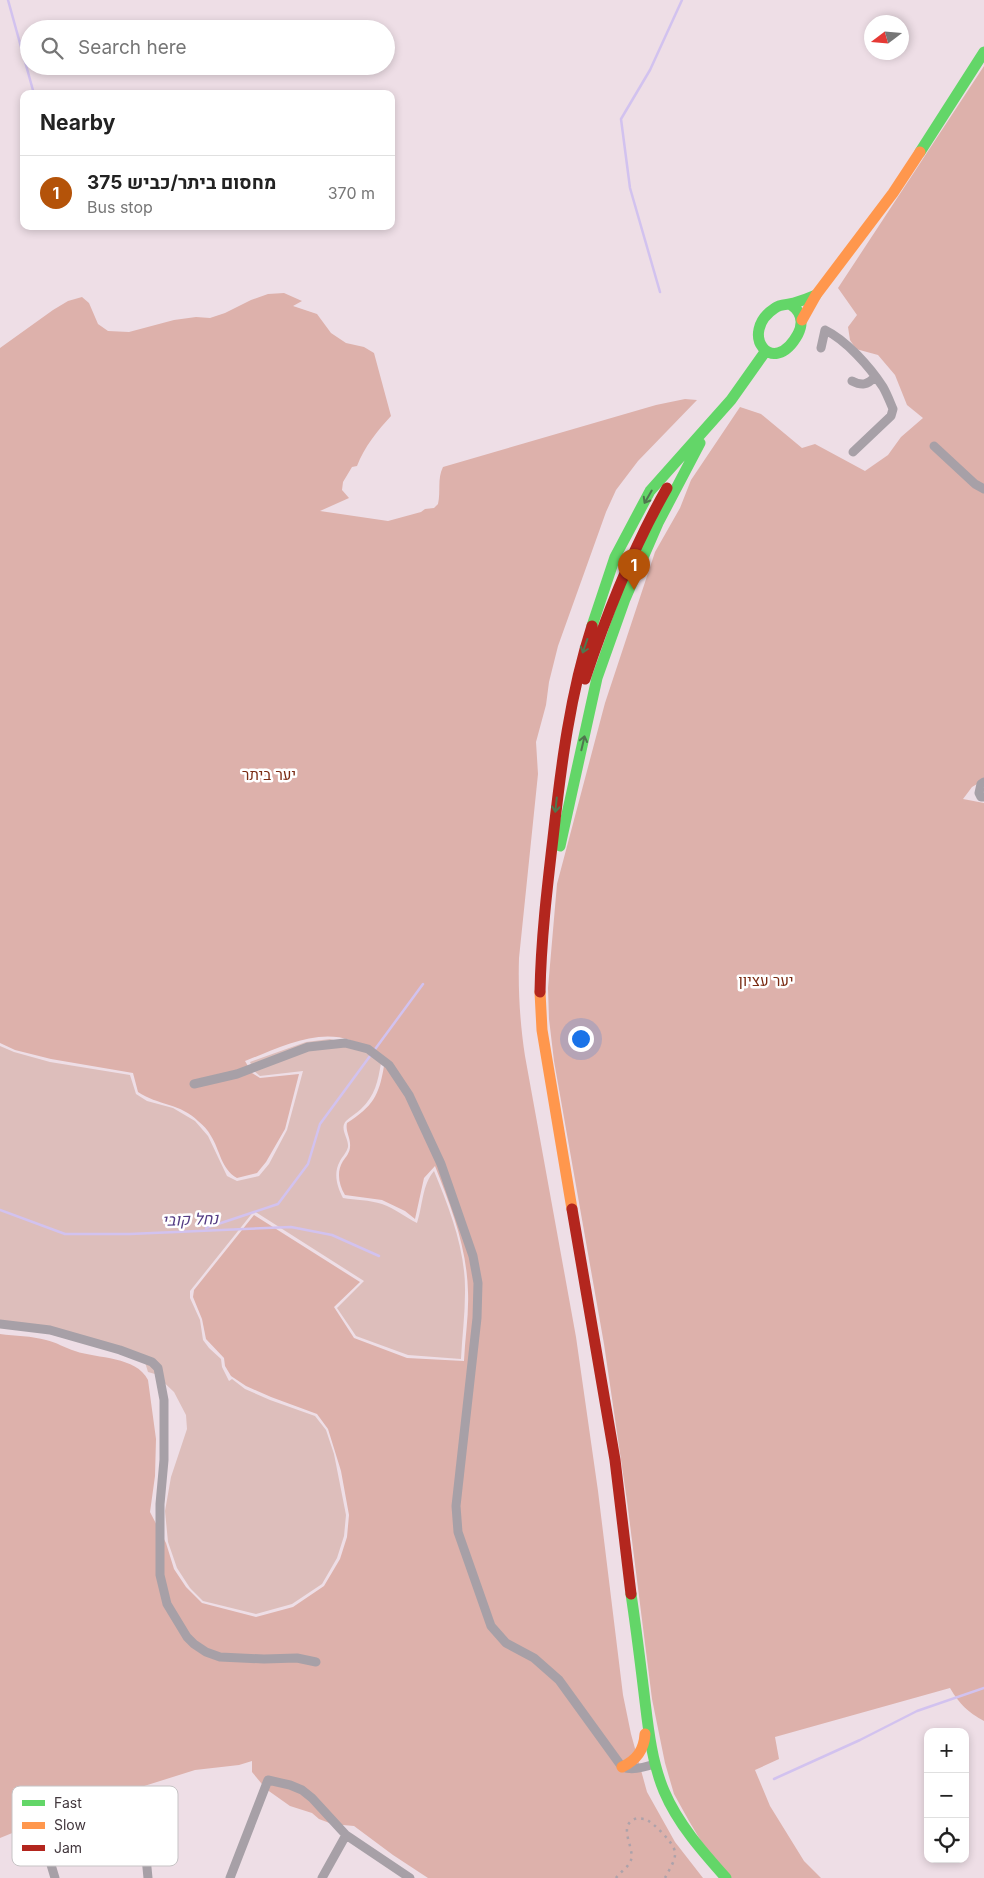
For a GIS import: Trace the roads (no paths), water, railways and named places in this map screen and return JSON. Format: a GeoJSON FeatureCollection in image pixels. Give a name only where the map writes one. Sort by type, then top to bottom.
{"type":"FeatureCollection","features":[{"type":"Feature","properties":{"kind":"main road"},"geometry":{"type":"LineString","coordinates":[[816,296],[776,307],[758,329],[758,341],[762,350],[770,354],[779,353],[788,347],[799,332],[802,320],[816,296],[893,193],[984,52]]}},
{"type":"Feature","properties":{"kind":"main road"},"geometry":{"type":"LineString","coordinates":[[790,304],[800,312],[802,320]]}},
{"type":"Feature","properties":{"kind":"main road"},"geometry":{"type":"LineString","coordinates":[[726,1878],[681,1824],[665,1792],[655,1764],[645,1710],[616,1460],[542,1030],[540,1004],[541,944],[562,754],[612,599],[650,516],[696,440],[731,400],[765,352]]}},
{"type":"Feature","properties":{"kind":"main road"},"geometry":{"type":"LineString","coordinates":[[545,910],[597,678],[625,599],[658,523],[714,420]]}},
{"type":"Feature","properties":{"kind":"main road"},"geometry":{"type":"LineString","coordinates":[[622,1767],[632,1763],[642,1749],[645,1740],[645,1710]]}},
{"type":"Feature","properties":{"kind":"street"},"geometry":{"type":"LineString","coordinates":[[820,348],[825,330],[836,336],[860,359],[875,377],[883,388],[893,409],[891,416],[853,452]]}},
{"type":"Feature","properties":{"kind":"street"},"geometry":{"type":"LineString","coordinates":[[852,381],[859,385],[868,384],[875,377]]}},
{"type":"Feature","properties":{"kind":"street"},"geometry":{"type":"LineString","coordinates":[[934,446],[975,484],[984,489]]}},
{"type":"Feature","properties":{"kind":"street"},"geometry":{"type":"LineString","coordinates":[[984,782],[981,784],[979,792],[981,797],[984,797]]}},
{"type":"Feature","properties":{"kind":"street"},"geometry":{"type":"LineString","coordinates":[[194,1084],[237,1074],[308,1047],[345,1043],[368,1049],[389,1065],[409,1095],[441,1164],[473,1256],[478,1283],[477,1318],[456,1506],[458,1532],[491,1626],[506,1643],[534,1658],[559,1680],[622,1767],[636,1769],[655,1764]]}},
{"type":"Feature","properties":{"kind":"street"},"geometry":{"type":"LineString","coordinates":[[0,1324],[50,1330],[120,1350],[152,1362],[158,1368],[164,1400],[164,1460],[160,1504],[160,1576],[167,1604],[187,1637],[206,1652],[220,1656],[264,1659],[298,1658],[316,1662]]}},
{"type":"Feature","properties":{"kind":"street"},"geometry":{"type":"LineString","coordinates":[[230,1878],[268,1780],[290,1784],[302,1790],[312,1798],[346,1835],[410,1878]]}},
{"type":"Feature","properties":{"kind":"street"},"geometry":{"type":"LineString","coordinates":[[322,1878],[346,1835]]}},
{"type":"Feature","properties":{"kind":"street"},"geometry":{"type":"LineString","coordinates":[[51,1866],[55,1878]]}},
{"type":"Feature","properties":{"kind":"waterway"},"geometry":{"type":"LineString","coordinates":[[8,0],[20,43]]}},
{"type":"Feature","properties":{"kind":"waterway"},"geometry":{"type":"LineString","coordinates":[[660,292],[630,188],[621,119],[650,70],[682,0]]}},
{"type":"Feature","properties":{"kind":"waterway"},"geometry":{"type":"LineString","coordinates":[[29,75],[33,90]]}},
{"type":"Feature","properties":{"kind":"waterway"},"geometry":{"type":"LineString","coordinates":[[206,1228],[278,1204],[308,1164],[320,1124],[423,984]]}},
{"type":"Feature","properties":{"kind":"waterway","name":"נחל קובי"},"geometry":{"type":"LineString","coordinates":[[0,1210],[65,1234],[130,1234],[291,1227],[332,1235],[379,1256]]}},
{"type":"Feature","properties":{"kind":"waterway"},"geometry":{"type":"LineString","coordinates":[[774,1779],[860,1740],[917,1711],[984,1688]]}},
{"type":"Feature","properties":{"kind":"railway"},"geometry":{"type":"LineString","coordinates":[[616,1878],[631,1860],[632,1855],[627,1831],[631,1821],[637,1818],[645,1819],[653,1824],[663,1833],[674,1848],[672,1865],[665,1878]]}},
{"type":"Feature","properties":{"kind":"place","name":"מחסום ביתר/כביש 375"},"geometry":{"type":"Point","coordinates":[634,590]}},
{"type":"Feature","properties":{"kind":"park label","name":"יער ביתר"},"geometry":{"type":"Point","coordinates":[269,774]}},
{"type":"Feature","properties":{"kind":"park label","name":"יער עציון"},"geometry":{"type":"Point","coordinates":[766,980]}}]}
